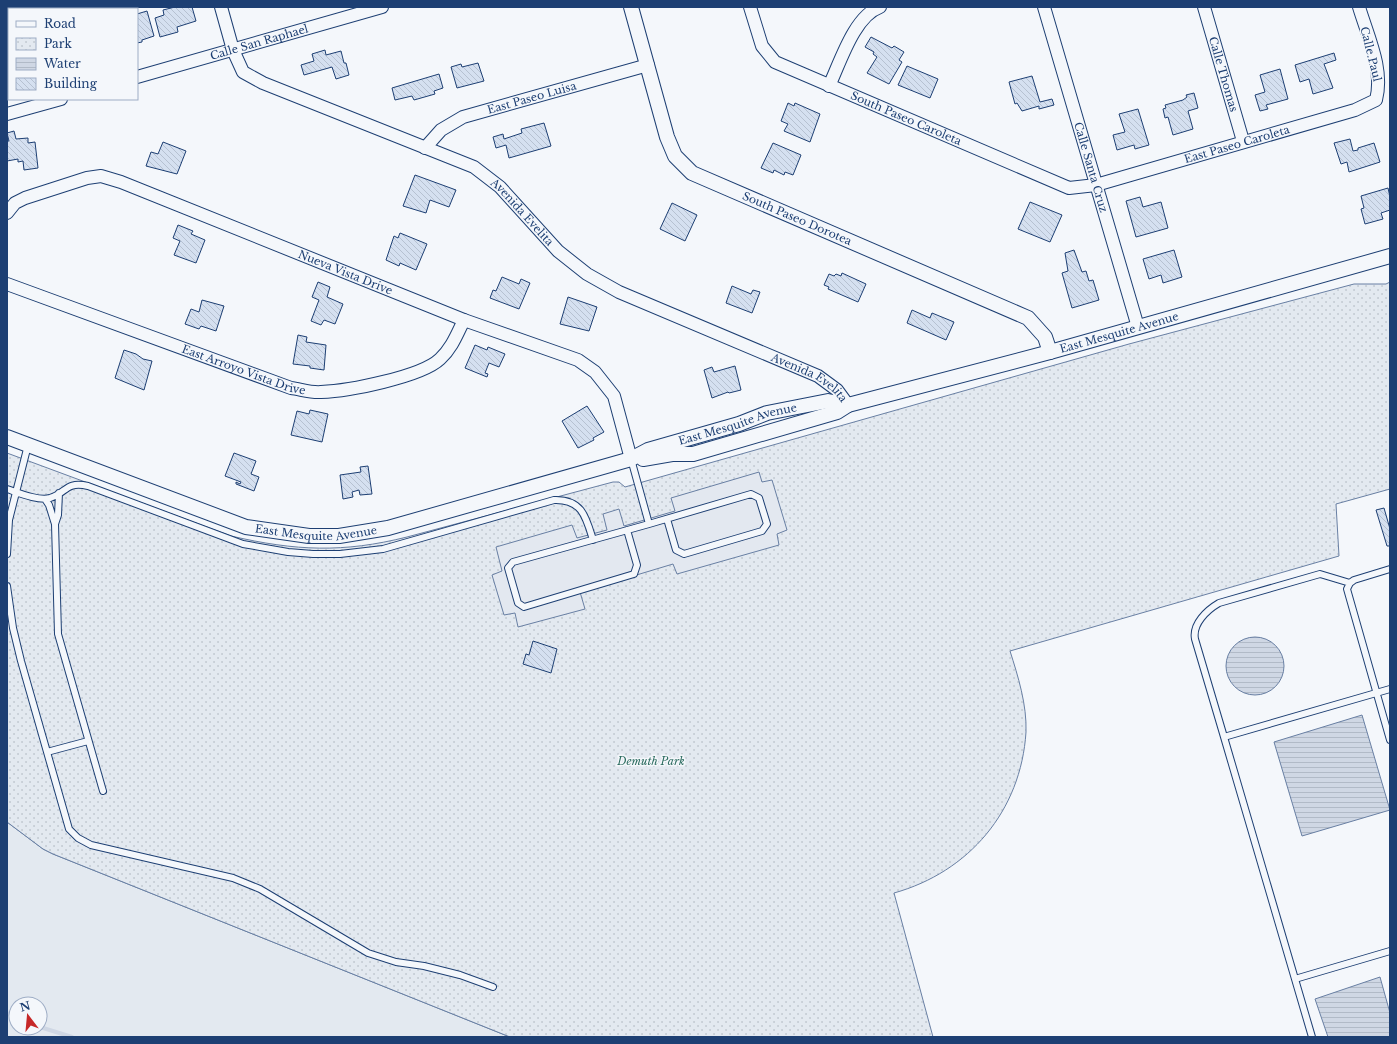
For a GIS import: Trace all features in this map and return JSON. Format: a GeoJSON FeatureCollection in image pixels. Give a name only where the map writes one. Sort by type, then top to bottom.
{"type":"FeatureCollection","features":[{"type":"Feature","properties":{"kind":"street","name":"Avenida Evelita"},"geometry":{"type":"LineString","coordinates":[[221,7],[233,50],[243,72],[263,83],[474,167],[500,187],[558,251],[587,274],[619,292],[818,376],[837,390],[848,405]]}},
{"type":"Feature","properties":{"kind":"street","name":"Calle San Raphael"},"geometry":{"type":"LineString","coordinates":[[138,77],[382,7]]}},
{"type":"Feature","properties":{"kind":"street","name":"South Paseo Dorotea"},"geometry":{"type":"LineString","coordinates":[[631,7],[667,137],[675,156],[692,173],[1028,318],[1045,337],[1050,352]]}},
{"type":"Feature","properties":{"kind":"street","name":"South Paseo Caroleta"},"geometry":{"type":"LineString","coordinates":[[750,7],[762,46],[775,62],[1069,188],[1096,185]]}},
{"type":"Feature","properties":{"kind":"street"},"geometry":{"type":"LineString","coordinates":[[829,86],[856,26],[873,9],[880,7]]}},
{"type":"Feature","properties":{"kind":"street","name":"Calle Santa Cruz"},"geometry":{"type":"LineString","coordinates":[[1044,7],[1138,327]]}},
{"type":"Feature","properties":{"kind":"street","name":"Calle Thomas"},"geometry":{"type":"LineString","coordinates":[[1204,7],[1243,141]]}},
{"type":"Feature","properties":{"kind":"street","name":"Calle Paul"},"geometry":{"type":"LineString","coordinates":[[1359,7],[1378,72],[1380,86],[1376,100]]}},
{"type":"Feature","properties":{"kind":"street","name":"East Paseo Luisa"},"geometry":{"type":"LineString","coordinates":[[424,148],[441,130],[463,117],[648,65]]}},
{"type":"Feature","properties":{"kind":"street"},"geometry":{"type":"LineString","coordinates":[[7,114],[57,100]]}},
{"type":"Feature","properties":{"kind":"street","name":"East Paseo Caroleta"},"geometry":{"type":"LineString","coordinates":[[1096,185],[1243,141],[1355,110],[1376,100]]}},
{"type":"Feature","properties":{"kind":"street","name":"Nueva Vista Drive"},"geometry":{"type":"LineString","coordinates":[[7,213],[15,203],[25,198],[87,178],[100,176],[121,182],[464,320],[578,360],[595,372],[614,396],[631,459]]}},
{"type":"Feature","properties":{"kind":"street","name":"East Mesquite Avenue"},"geometry":{"type":"LineString","coordinates":[[7,437],[246,527],[309,536],[338,536],[388,528],[631,459],[693,454],[837,412],[848,405],[1050,352],[1390,256]]}},
{"type":"Feature","properties":{"kind":"street","name":"East Arroyo Vista Drive"},"geometry":{"type":"LineString","coordinates":[[7,284],[291,388],[319,392],[351,389],[421,371],[440,359],[453,344],[464,320]]}},
{"type":"Feature","properties":{"kind":"street","name":"East Mesquite Avenue"},"geometry":{"type":"LineString","coordinates":[[631,459],[648,450],[739,424],[767,413],[828,401],[848,405]]}},
{"type":"Feature","properties":{"kind":"lane"},"geometry":{"type":"LineString","coordinates":[[7,554],[9,520],[28,445]]}},
{"type":"Feature","properties":{"kind":"lane"},"geometry":{"type":"LineString","coordinates":[[631,459],[649,524]]}},
{"type":"Feature","properties":{"kind":"lane"},"geometry":{"type":"LineString","coordinates":[[7,489],[45,499],[59,494],[72,485],[88,486],[244,544],[288,552],[340,554],[382,549],[561,500],[574,504],[584,513],[592,540]]}},
{"type":"Feature","properties":{"kind":"lane"},"geometry":{"type":"LineString","coordinates":[[55,524],[58,515],[59,494]]}},
{"type":"Feature","properties":{"kind":"lane"},"geometry":{"type":"LineString","coordinates":[[627,530],[637,565],[634,574],[524,607],[518,603],[508,568],[513,562],[750,494],[759,498],[767,524],[762,531],[684,554],[676,550],[667,519]]}},
{"type":"Feature","properties":{"kind":"lane"},"geometry":{"type":"LineString","coordinates":[[45,499],[49,505],[55,524],[56,627],[103,790]]}},
{"type":"Feature","properties":{"kind":"lane"},"geometry":{"type":"LineString","coordinates":[[1390,569],[1354,580],[1350,583],[1348,589],[1390,740]]}},
{"type":"Feature","properties":{"kind":"lane"},"geometry":{"type":"LineString","coordinates":[[1312,1037],[1195,639],[1194,631],[1197,624],[1212,607],[1219,602],[1320,574],[1350,583]]}},
{"type":"Feature","properties":{"kind":"lane"},"geometry":{"type":"LineString","coordinates":[[7,586],[13,628],[47,752],[69,829],[78,838],[91,845],[233,878],[260,889],[368,953],[396,962],[424,966],[460,975],[493,987]]}},
{"type":"Feature","properties":{"kind":"lane"},"geometry":{"type":"LineString","coordinates":[[1224,737],[1390,689]]}},
{"type":"Feature","properties":{"kind":"lane"},"geometry":{"type":"LineString","coordinates":[[47,752],[88,741]]}},
{"type":"Feature","properties":{"kind":"lane"},"geometry":{"type":"LineString","coordinates":[[1295,979],[1390,951]]}},
{"type":"Feature","properties":{"kind":"green space","name":"Demuth Park"},"geometry":{"type":"Polygon","coordinates":[[[1390,282],[1390,489],[1336,504],[1339,556],[1010,651],[1021,691],[1026,722],[1022,761],[1014,788],[1002,812],[986,834],[967,854],[946,870],[921,883],[894,893],[933,1037],[510,1037],[53,854],[43,849],[7,822],[7,453],[231,536],[277,545],[298,547],[340,548],[362,546],[407,537],[613,482],[619,482],[625,487],[1129,344],[1354,284],[1386,284],[1390,282]]]}},
{"type":"Feature","properties":{"kind":"green space"},"geometry":{"type":"Polygon","coordinates":[[[7,822],[43,849],[53,854],[510,1037],[7,1037],[7,822]]]}},
{"type":"Feature","properties":{"kind":"shaded area"},"geometry":{"type":"Polygon","coordinates":[[[759,472],[762,482],[772,480],[787,530],[777,534],[779,545],[677,574],[673,564],[580,592],[585,609],[518,627],[515,613],[504,615],[492,575],[502,571],[496,547],[572,525],[577,538],[607,530],[603,514],[619,509],[624,526],[675,511],[671,498],[759,472]]]}},
{"type":"Feature","properties":{"kind":"water"},"geometry":{"type":"Polygon","coordinates":[[[1255,637],[1271,642],[1279,650],[1284,666],[1279,682],[1271,690],[1255,695],[1239,690],[1231,682],[1226,666],[1231,650],[1239,642],[1255,637]]]}},
{"type":"Feature","properties":{"kind":"water"},"geometry":{"type":"Polygon","coordinates":[[[1362,715],[1390,810],[1302,836],[1274,742],[1362,715]]]}},
{"type":"Feature","properties":{"kind":"water"},"geometry":{"type":"Polygon","coordinates":[[[1380,977],[1390,1013],[1390,1037],[1328,1037],[1315,999],[1380,977]]]}},
{"type":"Feature","properties":{"kind":"building"},"geometry":{"type":"Polygon","coordinates":[[[175,7],[192,7],[196,21],[177,27],[178,32],[160,37],[155,18],[164,15],[163,10],[175,7]]]}},
{"type":"Feature","properties":{"kind":"building"},"geometry":{"type":"Polygon","coordinates":[[[147,11],[154,36],[138,43],[138,14],[147,11]]]}},
{"type":"Feature","properties":{"kind":"building"},"geometry":{"type":"Polygon","coordinates":[[[871,37],[892,48],[894,46],[904,52],[899,60],[902,62],[889,84],[867,73],[877,57],[873,54],[874,52],[865,47],[871,37]]]}},
{"type":"Feature","properties":{"kind":"building"},"geometry":{"type":"Polygon","coordinates":[[[325,50],[326,55],[341,51],[349,75],[336,79],[332,67],[304,75],[301,65],[314,61],[312,54],[325,50]]]}},
{"type":"Feature","properties":{"kind":"building"},"geometry":{"type":"Polygon","coordinates":[[[1334,53],[1336,60],[1324,64],[1333,88],[1313,94],[1309,79],[1300,82],[1295,65],[1334,53]]]}},
{"type":"Feature","properties":{"kind":"building"},"geometry":{"type":"Polygon","coordinates":[[[478,63],[484,81],[457,88],[451,67],[461,64],[462,67],[478,63]]]}},
{"type":"Feature","properties":{"kind":"building"},"geometry":{"type":"Polygon","coordinates":[[[907,66],[938,79],[930,98],[898,85],[907,66]]]}},
{"type":"Feature","properties":{"kind":"building"},"geometry":{"type":"Polygon","coordinates":[[[1280,69],[1288,99],[1266,105],[1268,109],[1260,111],[1255,95],[1265,92],[1260,75],[1280,69]]]}},
{"type":"Feature","properties":{"kind":"building"},"geometry":{"type":"Polygon","coordinates":[[[439,74],[443,88],[434,91],[435,94],[414,100],[412,96],[395,100],[392,88],[439,74]]]}},
{"type":"Feature","properties":{"kind":"building"},"geometry":{"type":"Polygon","coordinates":[[[1032,76],[1040,102],[1052,99],[1054,105],[1039,109],[1039,106],[1022,111],[1017,103],[1015,104],[1009,82],[1032,76]]]}},
{"type":"Feature","properties":{"kind":"building"},"geometry":{"type":"Polygon","coordinates":[[[1194,93],[1198,108],[1188,111],[1193,129],[1173,135],[1168,117],[1165,118],[1163,109],[1166,108],[1165,105],[1183,100],[1187,97],[1186,95],[1194,93]]]}},
{"type":"Feature","properties":{"kind":"building"},"geometry":{"type":"Polygon","coordinates":[[[788,103],[794,106],[795,103],[820,114],[810,142],[784,131],[788,124],[781,121],[788,103]]]}},
{"type":"Feature","properties":{"kind":"building"},"geometry":{"type":"Polygon","coordinates":[[[1138,109],[1149,145],[1135,149],[1134,145],[1117,150],[1113,135],[1125,132],[1119,114],[1138,109]]]}},
{"type":"Feature","properties":{"kind":"building"},"geometry":{"type":"Polygon","coordinates":[[[544,123],[551,146],[509,158],[506,145],[496,148],[493,137],[503,134],[504,139],[522,133],[521,129],[544,123]]]}},
{"type":"Feature","properties":{"kind":"building"},"geometry":{"type":"Polygon","coordinates":[[[14,131],[16,139],[28,138],[28,143],[35,142],[38,168],[24,170],[23,161],[18,162],[18,159],[7,161],[7,141],[9,141],[7,133],[14,131]]]}},
{"type":"Feature","properties":{"kind":"building"},"geometry":{"type":"Polygon","coordinates":[[[1350,139],[1353,151],[1374,143],[1380,162],[1349,172],[1347,162],[1341,164],[1334,143],[1350,139]]]}},
{"type":"Feature","properties":{"kind":"building"},"geometry":{"type":"Polygon","coordinates":[[[163,142],[186,151],[177,174],[146,166],[151,152],[158,154],[163,142]]]}},
{"type":"Feature","properties":{"kind":"building"},"geometry":{"type":"Polygon","coordinates":[[[773,143],[801,155],[793,175],[785,172],[784,175],[774,170],[773,173],[761,168],[773,143]]]}},
{"type":"Feature","properties":{"kind":"building"},"geometry":{"type":"Polygon","coordinates":[[[415,175],[456,190],[449,207],[430,200],[426,213],[403,206],[415,175]]]}},
{"type":"Feature","properties":{"kind":"building"},"geometry":{"type":"Polygon","coordinates":[[[1388,188],[1390,210],[1381,213],[1383,219],[1365,224],[1361,209],[1364,208],[1361,196],[1388,188]]]}},
{"type":"Feature","properties":{"kind":"building"},"geometry":{"type":"Polygon","coordinates":[[[1140,197],[1143,207],[1161,202],[1168,228],[1136,237],[1126,201],[1140,197]]]}},
{"type":"Feature","properties":{"kind":"building"},"geometry":{"type":"Polygon","coordinates":[[[1030,202],[1062,215],[1050,242],[1018,229],[1030,202]]]}},
{"type":"Feature","properties":{"kind":"building"},"geometry":{"type":"Polygon","coordinates":[[[672,203],[697,215],[685,241],[660,229],[672,203]]]}},
{"type":"Feature","properties":{"kind":"building"},"geometry":{"type":"Polygon","coordinates":[[[178,225],[193,231],[191,234],[205,240],[196,263],[174,255],[180,241],[173,238],[178,225]]]}},
{"type":"Feature","properties":{"kind":"building"},"geometry":{"type":"Polygon","coordinates":[[[400,233],[427,244],[416,270],[400,263],[399,266],[386,260],[394,236],[398,238],[400,233]]]}},
{"type":"Feature","properties":{"kind":"building"},"geometry":{"type":"Polygon","coordinates":[[[1074,250],[1082,272],[1086,271],[1089,281],[1093,280],[1099,300],[1072,308],[1062,273],[1068,271],[1065,253],[1074,250]]]}},
{"type":"Feature","properties":{"kind":"building"},"geometry":{"type":"Polygon","coordinates":[[[1174,250],[1182,277],[1163,283],[1161,275],[1149,279],[1143,259],[1174,250]]]}},
{"type":"Feature","properties":{"kind":"building"},"geometry":{"type":"Polygon","coordinates":[[[842,273],[866,284],[858,302],[828,289],[829,287],[824,285],[829,274],[841,276],[842,273]]]}},
{"type":"Feature","properties":{"kind":"building"},"geometry":{"type":"Polygon","coordinates":[[[502,277],[519,284],[521,279],[530,283],[519,309],[490,298],[493,290],[496,291],[502,277]]]}},
{"type":"Feature","properties":{"kind":"building"},"geometry":{"type":"Polygon","coordinates":[[[318,282],[330,287],[327,297],[343,304],[335,324],[324,320],[321,325],[311,321],[319,300],[312,297],[318,282]]]}},
{"type":"Feature","properties":{"kind":"building"},"geometry":{"type":"Polygon","coordinates":[[[732,286],[751,294],[753,290],[760,292],[752,313],[726,303],[732,286]]]}},
{"type":"Feature","properties":{"kind":"building"},"geometry":{"type":"Polygon","coordinates":[[[568,297],[597,307],[589,331],[560,324],[568,297]]]}},
{"type":"Feature","properties":{"kind":"building"},"geometry":{"type":"Polygon","coordinates":[[[202,300],[224,306],[216,331],[201,326],[199,329],[185,324],[191,309],[199,312],[202,300]]]}},
{"type":"Feature","properties":{"kind":"building"},"geometry":{"type":"Polygon","coordinates":[[[912,310],[930,318],[932,313],[954,322],[946,340],[907,323],[912,310]]]}},
{"type":"Feature","properties":{"kind":"building"},"geometry":{"type":"Polygon","coordinates":[[[298,335],[307,337],[306,342],[326,345],[324,370],[310,368],[310,366],[293,364],[298,335]]]}},
{"type":"Feature","properties":{"kind":"building"},"geometry":{"type":"Polygon","coordinates":[[[475,345],[487,350],[488,347],[505,354],[499,367],[489,363],[485,373],[488,374],[487,377],[465,368],[475,345]]]}},
{"type":"Feature","properties":{"kind":"building"},"geometry":{"type":"Polygon","coordinates":[[[124,350],[136,354],[143,359],[152,361],[144,390],[115,378],[124,350]]]}},
{"type":"Feature","properties":{"kind":"building"},"geometry":{"type":"Polygon","coordinates":[[[735,366],[741,390],[728,392],[712,398],[704,370],[712,367],[714,372],[735,366]]]}},
{"type":"Feature","properties":{"kind":"building"},"geometry":{"type":"Polygon","coordinates":[[[587,406],[604,432],[593,438],[594,440],[578,448],[562,421],[587,406]]]}},
{"type":"Feature","properties":{"kind":"building"},"geometry":{"type":"Polygon","coordinates":[[[310,410],[328,414],[322,442],[291,435],[297,411],[309,414],[310,410]]]}},
{"type":"Feature","properties":{"kind":"building"},"geometry":{"type":"Polygon","coordinates":[[[234,453],[256,461],[251,474],[259,477],[254,491],[236,484],[236,482],[240,484],[241,482],[225,476],[234,453]]]}},
{"type":"Feature","properties":{"kind":"building"},"geometry":{"type":"Polygon","coordinates":[[[368,466],[372,494],[360,495],[359,490],[352,492],[353,497],[343,499],[340,475],[361,472],[360,467],[368,466]]]}},
{"type":"Feature","properties":{"kind":"building"},"geometry":{"type":"Polygon","coordinates":[[[1384,508],[1390,529],[1390,546],[1387,546],[1376,510],[1384,508]]]}},
{"type":"Feature","properties":{"kind":"building"},"geometry":{"type":"Polygon","coordinates":[[[533,641],[557,649],[551,673],[523,664],[526,654],[529,655],[533,641]]]}},
{"type":"Feature","properties":{"kind":"waterway"},"geometry":{"type":"LineString","coordinates":[[48,1030],[72,1037]]}}]}
